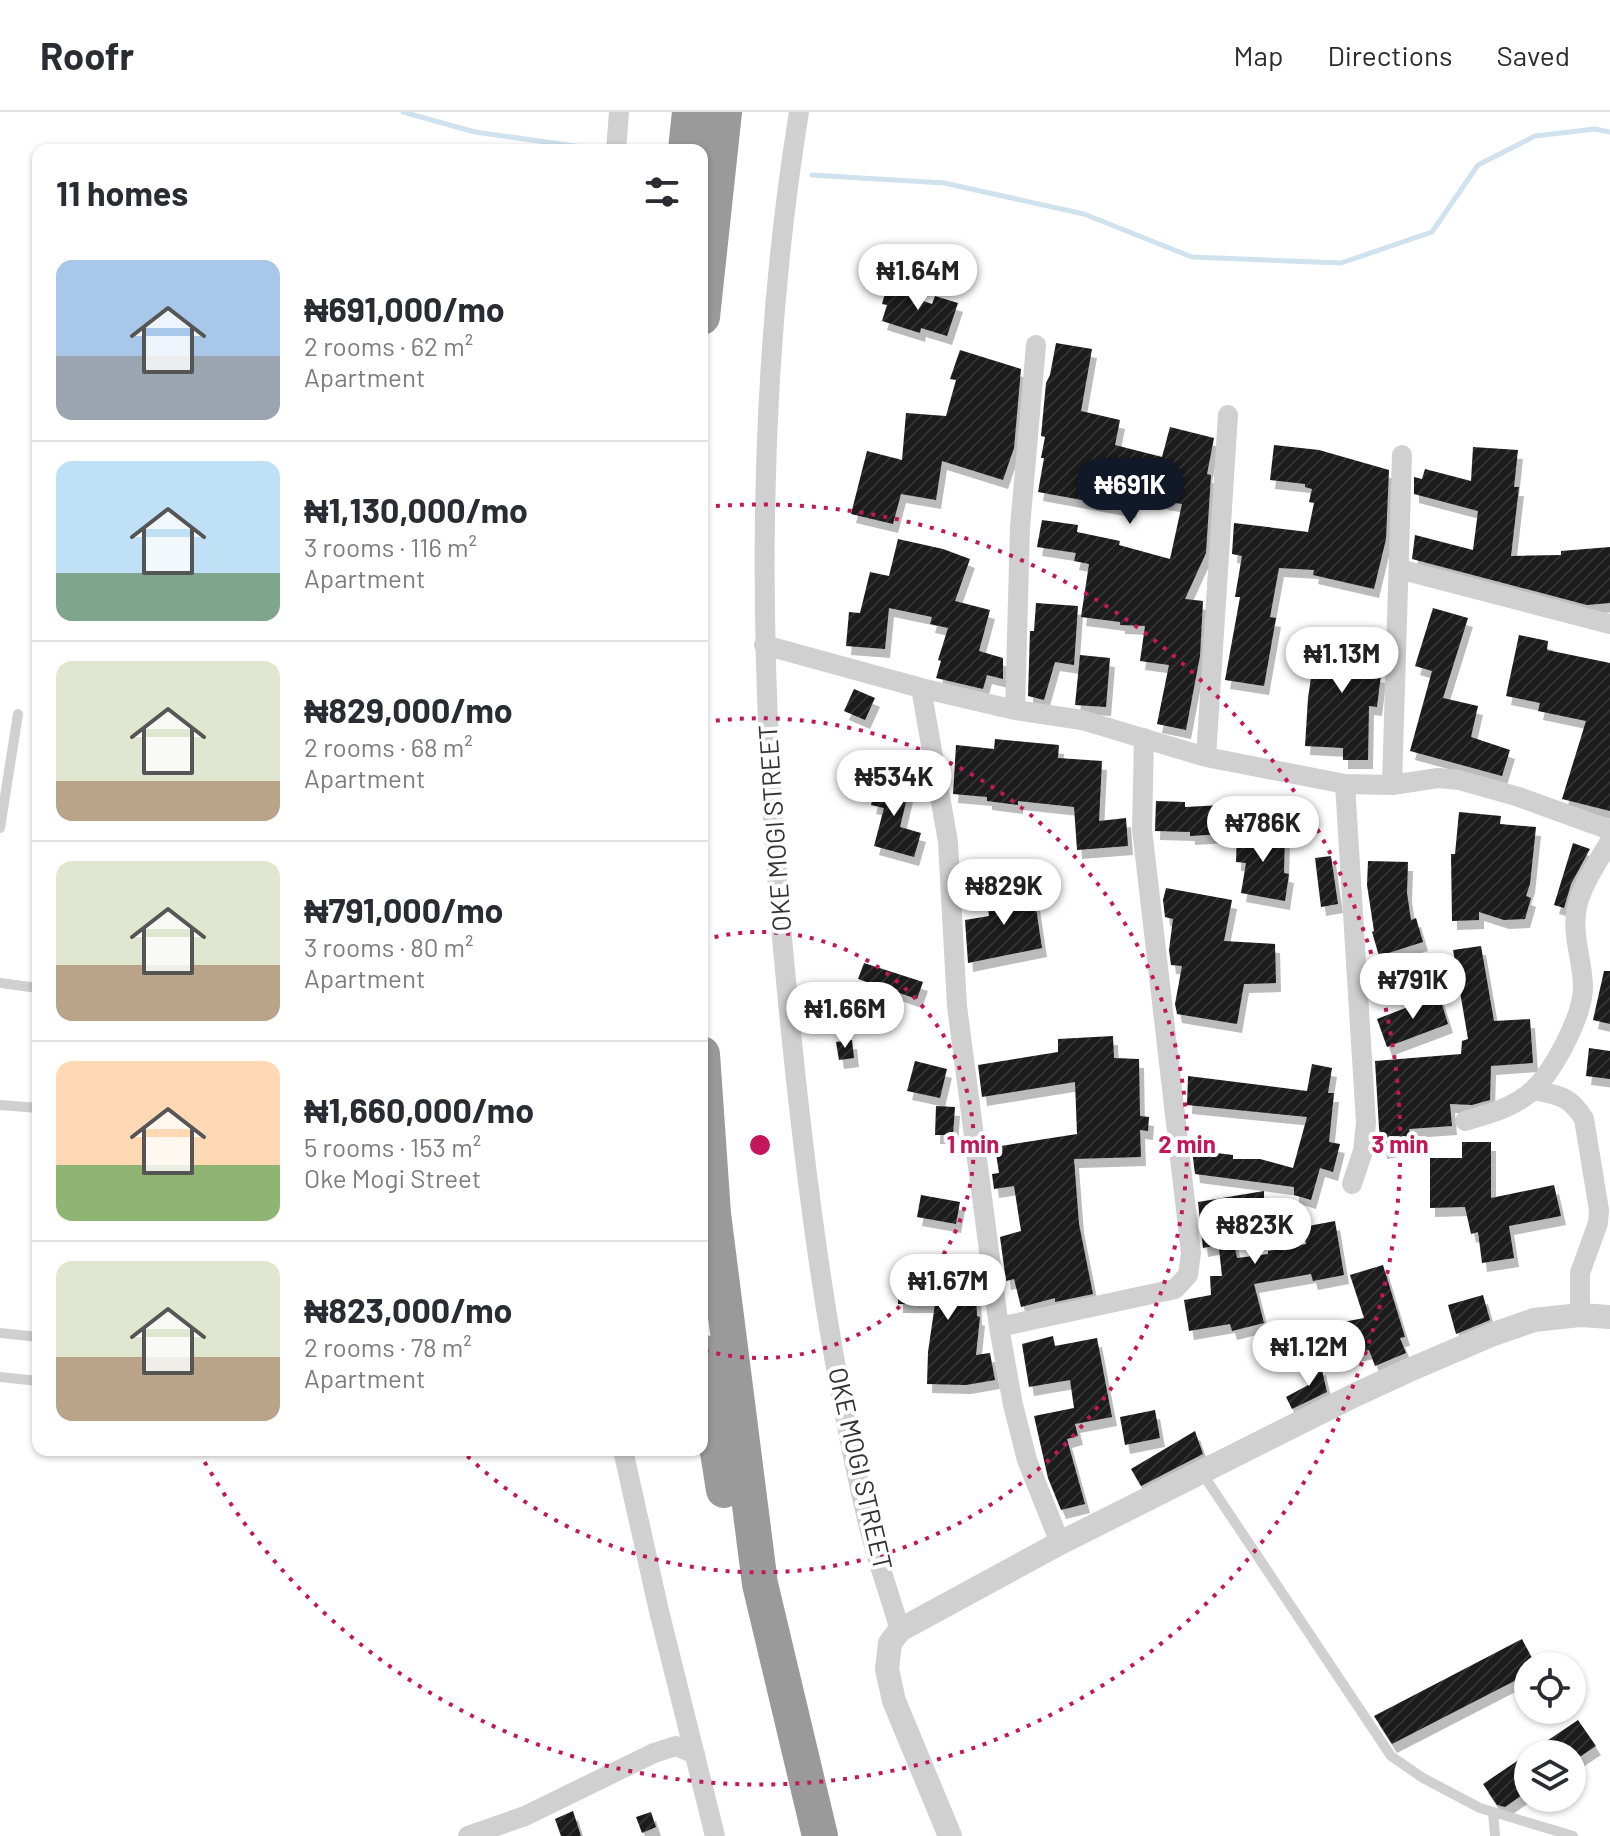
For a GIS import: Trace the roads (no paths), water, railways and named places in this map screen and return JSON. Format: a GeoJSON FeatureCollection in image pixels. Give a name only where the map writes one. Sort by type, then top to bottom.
{"type":"FeatureCollection","features":[{"type":"Feature","properties":{"kind":"highway"},"geometry":{"type":"LineString","coordinates":[[687,144],[690,112]]}},
{"type":"Feature","properties":{"kind":"highway"},"geometry":{"type":"LineString","coordinates":[[708,261],[724,112]]}},
{"type":"Feature","properties":{"kind":"highway"},"geometry":{"type":"LineString","coordinates":[[708,1141],[713,1214],[760,1584],[806,1830]]}},
{"type":"Feature","properties":{"kind":"highway"},"geometry":{"type":"LineString","coordinates":[[708,1389],[737,1569],[806,1830]]}},
{"type":"Feature","properties":{"kind":"street"},"geometry":{"type":"LineString","coordinates":[[616,144],[619,112]]}},
{"type":"Feature","properties":{"kind":"street","name":"OKE MOGI STREET"},"geometry":{"type":"LineString","coordinates":[[799,112],[787,188],[767,427],[764,645],[774,839],[801,1129],[826,1312],[868,1521],[900,1630]]}},
{"type":"Feature","properties":{"kind":"street"},"geometry":{"type":"LineString","coordinates":[[1015,710],[1020,527],[1036,345]]}},
{"type":"Feature","properties":{"kind":"street"},"geometry":{"type":"LineString","coordinates":[[1206,757],[1228,415]]}},
{"type":"Feature","properties":{"kind":"street"},"geometry":{"type":"LineString","coordinates":[[1392,785],[1402,455]]}},
{"type":"Feature","properties":{"kind":"street"},"geometry":{"type":"LineString","coordinates":[[1399,569],[1610,624]]}},
{"type":"Feature","properties":{"kind":"street"},"geometry":{"type":"LineString","coordinates":[[764,645],[921,688],[1015,710],[1082,720],[1206,757],[1345,784],[1392,785],[1438,778],[1459,780],[1519,797],[1610,830]]}},
{"type":"Feature","properties":{"kind":"street"},"geometry":{"type":"LineString","coordinates":[[921,688],[948,842],[957,1006],[999,1327],[1027,1460],[1060,1543]]}},
{"type":"Feature","properties":{"kind":"street"},"geometry":{"type":"LineString","coordinates":[[999,1327],[1175,1289],[1188,1275],[1191,1253],[1142,829],[1144,738]]}},
{"type":"Feature","properties":{"kind":"street"},"geometry":{"type":"LineString","coordinates":[[1345,784],[1366,1123],[1363,1151],[1352,1184]]}},
{"type":"Feature","properties":{"kind":"street"},"geometry":{"type":"LineString","coordinates":[[1465,1121],[1501,1110],[1533,1090],[1569,1036],[1583,989],[1575,926],[1577,906],[1610,841]]}},
{"type":"Feature","properties":{"kind":"street"},"geometry":{"type":"LineString","coordinates":[[1533,1090],[1561,1095],[1576,1107],[1584,1119],[1599,1210],[1598,1223],[1580,1273],[1580,1315]]}},
{"type":"Feature","properties":{"kind":"street"},"geometry":{"type":"LineString","coordinates":[[950,1836],[894,1701],[887,1669],[890,1643],[900,1630],[1060,1543],[1355,1395],[1491,1335],[1534,1320],[1580,1315],[1610,1317]]}},
{"type":"Feature","properties":{"kind":"street"},"geometry":{"type":"LineString","coordinates":[[624,1456],[715,1836]]}},
{"type":"Feature","properties":{"kind":"street"},"geometry":{"type":"LineString","coordinates":[[468,1836],[526,1826],[654,1753],[676,1746],[695,1754]]}},
{"type":"Feature","properties":{"kind":"lane"},"geometry":{"type":"LineString","coordinates":[[0,828],[18,714]]}},
{"type":"Feature","properties":{"kind":"lane"},"geometry":{"type":"LineString","coordinates":[[0,983],[32,987]]}},
{"type":"Feature","properties":{"kind":"lane"},"geometry":{"type":"LineString","coordinates":[[0,1105],[32,1108]]}},
{"type":"Feature","properties":{"kind":"lane"},"geometry":{"type":"LineString","coordinates":[[0,1333],[32,1336]]}},
{"type":"Feature","properties":{"kind":"lane"},"geometry":{"type":"LineString","coordinates":[[0,1377],[32,1380]]}},
{"type":"Feature","properties":{"kind":"lane"},"geometry":{"type":"LineString","coordinates":[[1202,1473],[1391,1756],[1423,1778],[1493,1812],[1573,1836]]}},
{"type":"Feature","properties":{"kind":"lane"},"geometry":{"type":"LineString","coordinates":[[1493,1812],[1495,1836]]}},
{"type":"Feature","properties":{"kind":"waterway"},"geometry":{"type":"LineString","coordinates":[[403,112],[475,132],[560,144]]}},
{"type":"Feature","properties":{"kind":"waterway"},"geometry":{"type":"LineString","coordinates":[[812,175],[944,183],[1084,214],[1192,257],[1341,263],[1432,232],[1478,165],[1535,136],[1595,129],[1610,132]]}}]}
